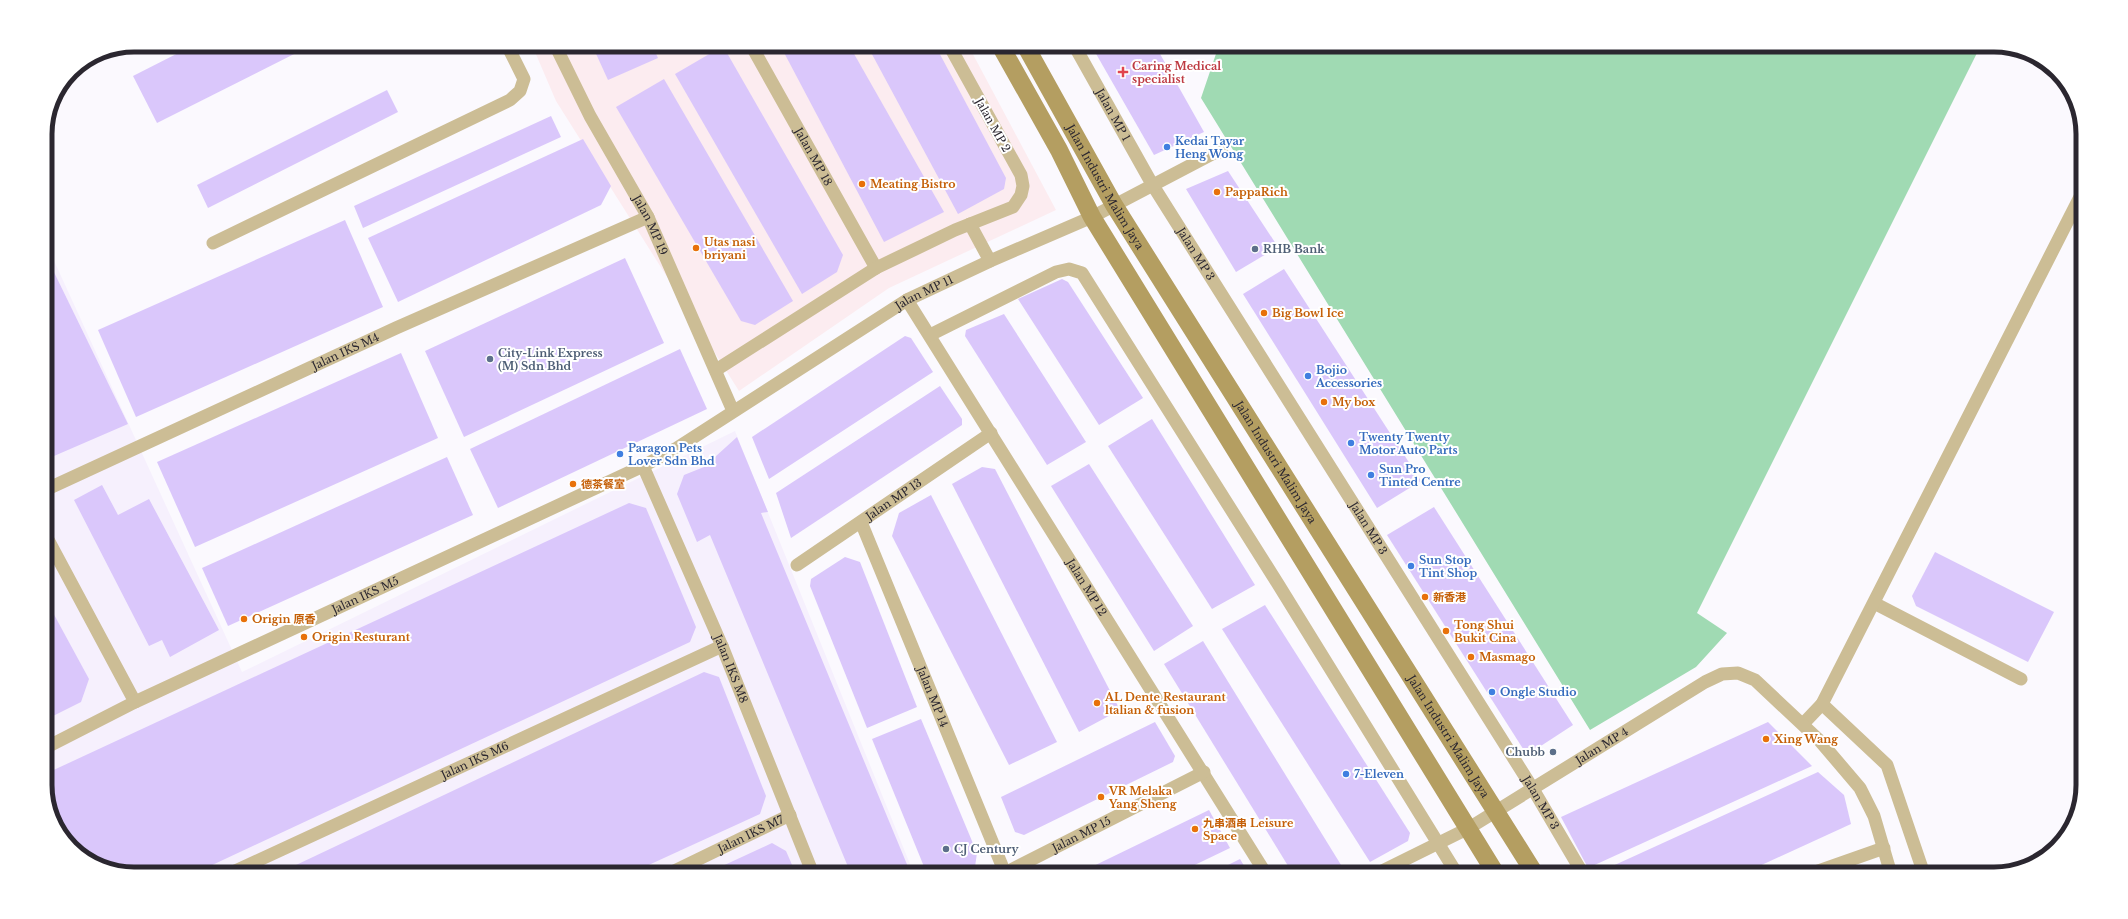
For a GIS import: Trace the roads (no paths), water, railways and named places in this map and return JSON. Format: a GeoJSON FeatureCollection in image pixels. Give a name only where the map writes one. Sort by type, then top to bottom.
{"type":"FeatureCollection","features":[{"type":"Feature","properties":{"kind":"main road","name":"Jalan Industri Malim Jaya"},"geometry":{"type":"LineString","coordinates":[[1004,52],[1059,150],[1092,217],[1270,509],[1492,867]]}},
{"type":"Feature","properties":{"kind":"main road","name":"Jalan Industri Malim Jaya"},"geometry":{"type":"LineString","coordinates":[[1029,52],[1114,205],[1531,867]]}},
{"type":"Feature","properties":{"kind":"street"},"geometry":{"type":"LineString","coordinates":[[213,243],[510,100],[520,91],[524,79],[511,52]]}},
{"type":"Feature","properties":{"kind":"street","name":"Jalan MP 19"},"geometry":{"type":"LineString","coordinates":[[558,52],[590,116],[648,217],[733,411]]}},
{"type":"Feature","properties":{"kind":"street","name":"Jalan MP 18"},"geometry":{"type":"LineString","coordinates":[[755,52],[876,268]]}},
{"type":"Feature","properties":{"kind":"street","name":"Jalan MP 2"},"geometry":{"type":"LineString","coordinates":[[953,52],[1021,175],[1023,186],[1012,207],[970,224]]}},
{"type":"Feature","properties":{"kind":"street","name":"Jalan MP 1"},"geometry":{"type":"LineString","coordinates":[[1078,52],[1152,184]]}},
{"type":"Feature","properties":{"kind":"street","name":"Jalan MP 11"},"geometry":{"type":"LineString","coordinates":[[643,466],[677,448],[908,300],[990,261],[1092,217],[1152,184],[1214,153],[1222,152]]}},
{"type":"Feature","properties":{"kind":"street","name":"Jalan MP 3"},"geometry":{"type":"LineString","coordinates":[[1152,184],[1533,789],[1578,867]]}},
{"type":"Feature","properties":{"kind":"street"},"geometry":{"type":"LineString","coordinates":[[1889,867],[1874,816],[1860,788],[1820,741],[1803,724],[1822,704],[2076,205]]}},
{"type":"Feature","properties":{"kind":"street","name":"Jalan IKS M4"},"geometry":{"type":"LineString","coordinates":[[52,487],[375,338],[648,217]]}},
{"type":"Feature","properties":{"kind":"street"},"geometry":{"type":"LineString","coordinates":[[716,370],[876,268],[970,224],[990,261]]}},
{"type":"Feature","properties":{"kind":"street"},"geometry":{"type":"LineString","coordinates":[[930,335],[1056,272],[1070,269],[1082,273],[1278,584],[1453,867]]}},
{"type":"Feature","properties":{"kind":"street","name":"Jalan MP 12"},"geometry":{"type":"LineString","coordinates":[[908,300],[1204,772],[1262,867]]}},
{"type":"Feature","properties":{"kind":"street","name":"Jalan MP 13"},"geometry":{"type":"LineString","coordinates":[[797,565],[991,433]]}},
{"type":"Feature","properties":{"kind":"street","name":"Jalan IKS M8"},"geometry":{"type":"LineString","coordinates":[[643,466],[722,646],[810,867]]}},
{"type":"Feature","properties":{"kind":"street","name":"Jalan IKS M5"},"geometry":{"type":"LineString","coordinates":[[52,744],[135,702],[643,466]]}},
{"type":"Feature","properties":{"kind":"street","name":"Jalan MP 14"},"geometry":{"type":"LineString","coordinates":[[861,522],[1002,867]]}},
{"type":"Feature","properties":{"kind":"street"},"geometry":{"type":"LineString","coordinates":[[52,547],[135,702]]}},
{"type":"Feature","properties":{"kind":"street"},"geometry":{"type":"LineString","coordinates":[[1874,602],[2021,679]]}},
{"type":"Feature","properties":{"kind":"street","name":"Jalan IKS M6"},"geometry":{"type":"LineString","coordinates":[[243,867],[722,646]]}},
{"type":"Feature","properties":{"kind":"street","name":"Jalan MP 4"},"geometry":{"type":"LineString","coordinates":[[1390,867],[1469,828],[1705,682],[1722,674],[1738,673],[1755,680],[1803,724]]}},
{"type":"Feature","properties":{"kind":"street"},"geometry":{"type":"LineString","coordinates":[[1822,704],[1887,765],[1922,867]]}},
{"type":"Feature","properties":{"kind":"street","name":"Jalan MP 15"},"geometry":{"type":"LineString","coordinates":[[1016,867],[1204,772]]}},
{"type":"Feature","properties":{"kind":"street","name":"Jalan IKS M7"},"geometry":{"type":"LineString","coordinates":[[682,867],[790,815]]}},
{"type":"Feature","properties":{"kind":"street"},"geometry":{"type":"LineString","coordinates":[[1830,867],[1884,848]]}},
{"type":"Feature","properties":{"kind":"place","name":"Caring Medical specialist"},"geometry":{"type":"Point","coordinates":[1123,72]}},
{"type":"Feature","properties":{"kind":"place","name":"Kedai Tayar Heng Wong"},"geometry":{"type":"Point","coordinates":[1167,147]}},
{"type":"Feature","properties":{"kind":"place","name":"Meating Bistro"},"geometry":{"type":"Point","coordinates":[862,184]}},
{"type":"Feature","properties":{"kind":"place","name":"PappaRich"},"geometry":{"type":"Point","coordinates":[1217,192]}},
{"type":"Feature","properties":{"kind":"place","name":"Utas nasi briyani"},"geometry":{"type":"Point","coordinates":[696,248]}},
{"type":"Feature","properties":{"kind":"place","name":"RHB Bank"},"geometry":{"type":"Point","coordinates":[1255,249]}},
{"type":"Feature","properties":{"kind":"place","name":"Big Bowl Ice"},"geometry":{"type":"Point","coordinates":[1264,313]}},
{"type":"Feature","properties":{"kind":"place","name":"City-Link Express (M) Sdn Bhd"},"geometry":{"type":"Point","coordinates":[490,359]}},
{"type":"Feature","properties":{"kind":"place","name":"Bojio Accessories"},"geometry":{"type":"Point","coordinates":[1308,376]}},
{"type":"Feature","properties":{"kind":"place","name":"My box"},"geometry":{"type":"Point","coordinates":[1324,402]}},
{"type":"Feature","properties":{"kind":"place","name":"Twenty Twenty Motor Auto Parts"},"geometry":{"type":"Point","coordinates":[1351,443]}},
{"type":"Feature","properties":{"kind":"place","name":"Paragon Pets Lover Sdn Bhd"},"geometry":{"type":"Point","coordinates":[620,454]}},
{"type":"Feature","properties":{"kind":"place","name":"Sun Pro Tinted Centre"},"geometry":{"type":"Point","coordinates":[1371,475]}},
{"type":"Feature","properties":{"kind":"place","name":"德茶餐室"},"geometry":{"type":"Point","coordinates":[573,484]}},
{"type":"Feature","properties":{"kind":"place","name":"Sun Stop Tint Shop"},"geometry":{"type":"Point","coordinates":[1411,566]}},
{"type":"Feature","properties":{"kind":"place","name":"新香港"},"geometry":{"type":"Point","coordinates":[1425,597]}},
{"type":"Feature","properties":{"kind":"place","name":"Origin 原香"},"geometry":{"type":"Point","coordinates":[244,619]}},
{"type":"Feature","properties":{"kind":"place","name":"Tong Shui Bukit Cina"},"geometry":{"type":"Point","coordinates":[1446,631]}},
{"type":"Feature","properties":{"kind":"place","name":"Origin Resturant"},"geometry":{"type":"Point","coordinates":[304,637]}},
{"type":"Feature","properties":{"kind":"place","name":"Masmago"},"geometry":{"type":"Point","coordinates":[1471,657]}},
{"type":"Feature","properties":{"kind":"place","name":"Ongle Studio"},"geometry":{"type":"Point","coordinates":[1492,692]}},
{"type":"Feature","properties":{"kind":"place","name":"AL Dente Restaurant ltalian & fusion"},"geometry":{"type":"Point","coordinates":[1097,703]}},
{"type":"Feature","properties":{"kind":"place","name":"Xing Wang"},"geometry":{"type":"Point","coordinates":[1766,739]}},
{"type":"Feature","properties":{"kind":"place","name":"Chubb"},"geometry":{"type":"Point","coordinates":[1553,752]}},
{"type":"Feature","properties":{"kind":"place","name":"7-Eleven"},"geometry":{"type":"Point","coordinates":[1346,774]}},
{"type":"Feature","properties":{"kind":"place","name":"VR Melaka Yang Sheng"},"geometry":{"type":"Point","coordinates":[1101,797]}},
{"type":"Feature","properties":{"kind":"place","name":"九串酒串 Leisure Space"},"geometry":{"type":"Point","coordinates":[1195,829]}},
{"type":"Feature","properties":{"kind":"place","name":"CJ Century"},"geometry":{"type":"Point","coordinates":[946,849]}}]}
